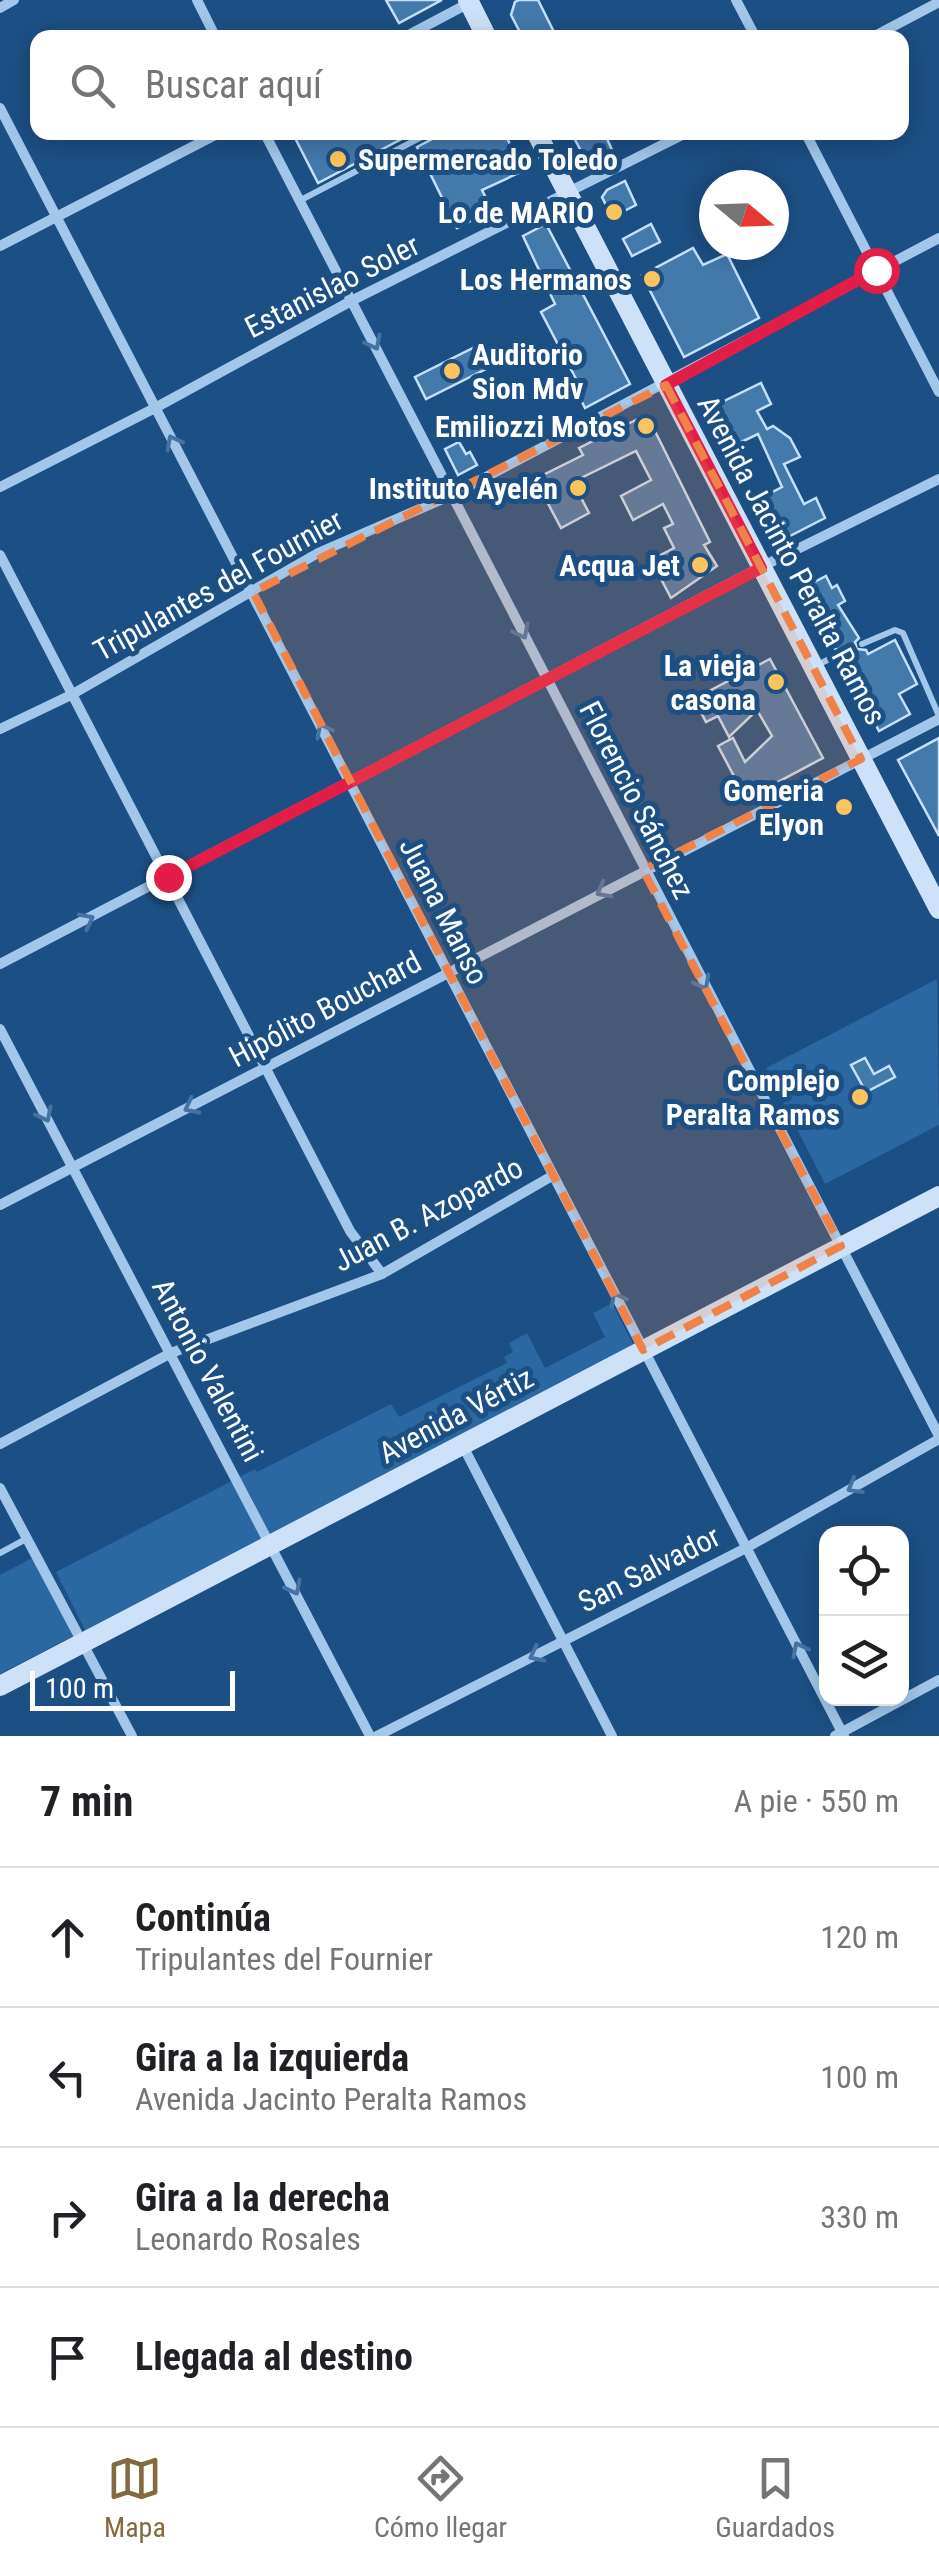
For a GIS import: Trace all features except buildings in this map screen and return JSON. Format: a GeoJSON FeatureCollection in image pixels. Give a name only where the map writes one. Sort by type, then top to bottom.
{"type":"FeatureCollection","features":[{"type":"Feature","properties":{"kind":"street"},"geometry":{"type":"LineString","coordinates":[[0,8],[14,0]]}},
{"type":"Feature","properties":{"kind":"street"},"geometry":{"type":"LineString","coordinates":[[197,0],[212,30]]}},
{"type":"Feature","properties":{"kind":"street"},"geometry":{"type":"LineString","coordinates":[[736,0],[752,30]]}},
{"type":"Feature","properties":{"kind":"street"},"geometry":{"type":"LineString","coordinates":[[417,30],[470,1],[483,30]]}},
{"type":"Feature","properties":{"kind":"street"},"geometry":{"type":"LineString","coordinates":[[886,30],[939,2]]}},
{"type":"Feature","properties":{"kind":"street","name":"Juana Manso"},"geometry":{"type":"LineString","coordinates":[[0,108],[840,1735]]}},
{"type":"Feature","properties":{"kind":"street"},"geometry":{"type":"LineString","coordinates":[[0,246],[205,140]]}},
{"type":"Feature","properties":{"kind":"street","name":"Florencio Sánchez"},"geometry":{"type":"LineString","coordinates":[[268,140],[939,1437]]}},
{"type":"Feature","properties":{"kind":"street","name":"Avenida Jacinto Peralta Ramos"},"geometry":{"type":"LineString","coordinates":[[540,140],[939,909]]}},
{"type":"Feature","properties":{"kind":"street","name":"Estanislao Soler"},"geometry":{"type":"LineString","coordinates":[[0,487],[352,300],[673,140]]}},
{"type":"Feature","properties":{"kind":"street"},"geometry":{"type":"LineString","coordinates":[[809,140],[939,392]]}},
{"type":"Feature","properties":{"kind":"street","name":"Tripulantes del Fournier"},"geometry":{"type":"LineString","coordinates":[[0,729],[70,695],[318,553],[452,496],[939,238]]}},
{"type":"Feature","properties":{"kind":"street"},"geometry":{"type":"LineString","coordinates":[[0,964],[939,479]]}},
{"type":"Feature","properties":{"kind":"street"},"geometry":{"type":"LineString","coordinates":[[0,555],[350,1232],[382,1274]]}},
{"type":"Feature","properties":{"kind":"street","name":"Hipólito Bouchard"},"geometry":{"type":"LineString","coordinates":[[0,1204],[939,718]]}},
{"type":"Feature","properties":{"kind":"street","name":"Antonio Valentini"},"geometry":{"type":"LineString","coordinates":[[0,1028],[373,1736]]}},
{"type":"Feature","properties":{"kind":"street","name":"Juan B. Azopardo"},"geometry":{"type":"LineString","coordinates":[[0,1444],[171,1353],[382,1274],[552,1176]]}},
{"type":"Feature","properties":{"kind":"street","name":"Avenida Vértiz"},"geometry":{"type":"LineString","coordinates":[[0,1686],[939,1196]]}},
{"type":"Feature","properties":{"kind":"street","name":"San Salvador"},"geometry":{"type":"LineString","coordinates":[[373,1736],[746,1548],[939,1437]]}},
{"type":"Feature","properties":{"kind":"street"},"geometry":{"type":"LineString","coordinates":[[463,1446],[612,1736]]}},
{"type":"Feature","properties":{"kind":"street"},"geometry":{"type":"LineString","coordinates":[[0,1488],[132,1736]]}},
{"type":"Feature","properties":{"kind":"street"},"geometry":{"type":"LineString","coordinates":[[840,1735],[939,1680]]}},
{"type":"Feature","properties":{"kind":"lane"},"geometry":{"type":"LineString","coordinates":[[299,201],[416,140]]}},
{"type":"Feature","properties":{"kind":"lane"},"geometry":{"type":"LineString","coordinates":[[862,644],[895,630],[903,633],[939,718]]}},
{"type":"Feature","properties":{"kind":"lane"},"geometry":{"type":"LineString","coordinates":[[813,666],[838,655]]}},
{"type":"Feature","properties":{"kind":"lane"},"geometry":{"type":"LineString","coordinates":[[0,1553],[27,1538]]}},
{"type":"Feature","properties":{"kind":"highlighted area"},"geometry":{"type":"Polygon","coordinates":[[[666,385],[861,759],[643,870],[841,1246],[643,1350],[253,592],[666,385]]]}},
{"type":"Feature","properties":{"kind":"shaded area","name":"Complejo Peralta Ramos"},"geometry":{"type":"Polygon","coordinates":[[[937,979],[939,1125],[825,1184],[766,1068],[937,979]]]}},
{"type":"Feature","properties":{"kind":"shaded area"},"geometry":{"type":"Polygon","coordinates":[[[612,1303],[634,1346],[85,1630],[56,1572],[391,1404],[399,1417],[507,1363],[504,1357],[513,1352],[509,1343],[527,1333],[545,1368],[605,1337],[593,1313],[612,1303]]]}},
{"type":"Feature","properties":{"kind":"shaded area"},"geometry":{"type":"Polygon","coordinates":[[[32,1558],[73,1636],[0,1674],[0,1575],[32,1558]]]}},
{"type":"Feature","properties":{"kind":"place","name":"Supermercado Toledo"},"geometry":{"type":"Point","coordinates":[338,159]}},
{"type":"Feature","properties":{"kind":"place","name":"Lo de MARIO"},"geometry":{"type":"Point","coordinates":[614,212]}},
{"type":"Feature","properties":{"kind":"place","name":"Los Hermanos"},"geometry":{"type":"Point","coordinates":[652,279]}},
{"type":"Feature","properties":{"kind":"place","name":"Auditorio Sion Mdv"},"geometry":{"type":"Point","coordinates":[452,371]}},
{"type":"Feature","properties":{"kind":"place","name":"Emiliozzi Motos"},"geometry":{"type":"Point","coordinates":[646,426]}},
{"type":"Feature","properties":{"kind":"place","name":"Instituto Ayelén"},"geometry":{"type":"Point","coordinates":[578,488]}},
{"type":"Feature","properties":{"kind":"place","name":"Acqua Jet"},"geometry":{"type":"Point","coordinates":[700,565]}},
{"type":"Feature","properties":{"kind":"place","name":"La vieja casona"},"geometry":{"type":"Point","coordinates":[776,682]}},
{"type":"Feature","properties":{"kind":"place","name":"Gomeria Elyon"},"geometry":{"type":"Point","coordinates":[844,807]}},
{"type":"Feature","properties":{"kind":"place","name":"Complejo Peralta Ramos"},"geometry":{"type":"Point","coordinates":[860,1097]}},
{"type":"Feature","properties":{"kind":"route"},"geometry":{"type":"LineString","coordinates":[[168,877],[761,568],[666,385],[876,270]]}}]}
